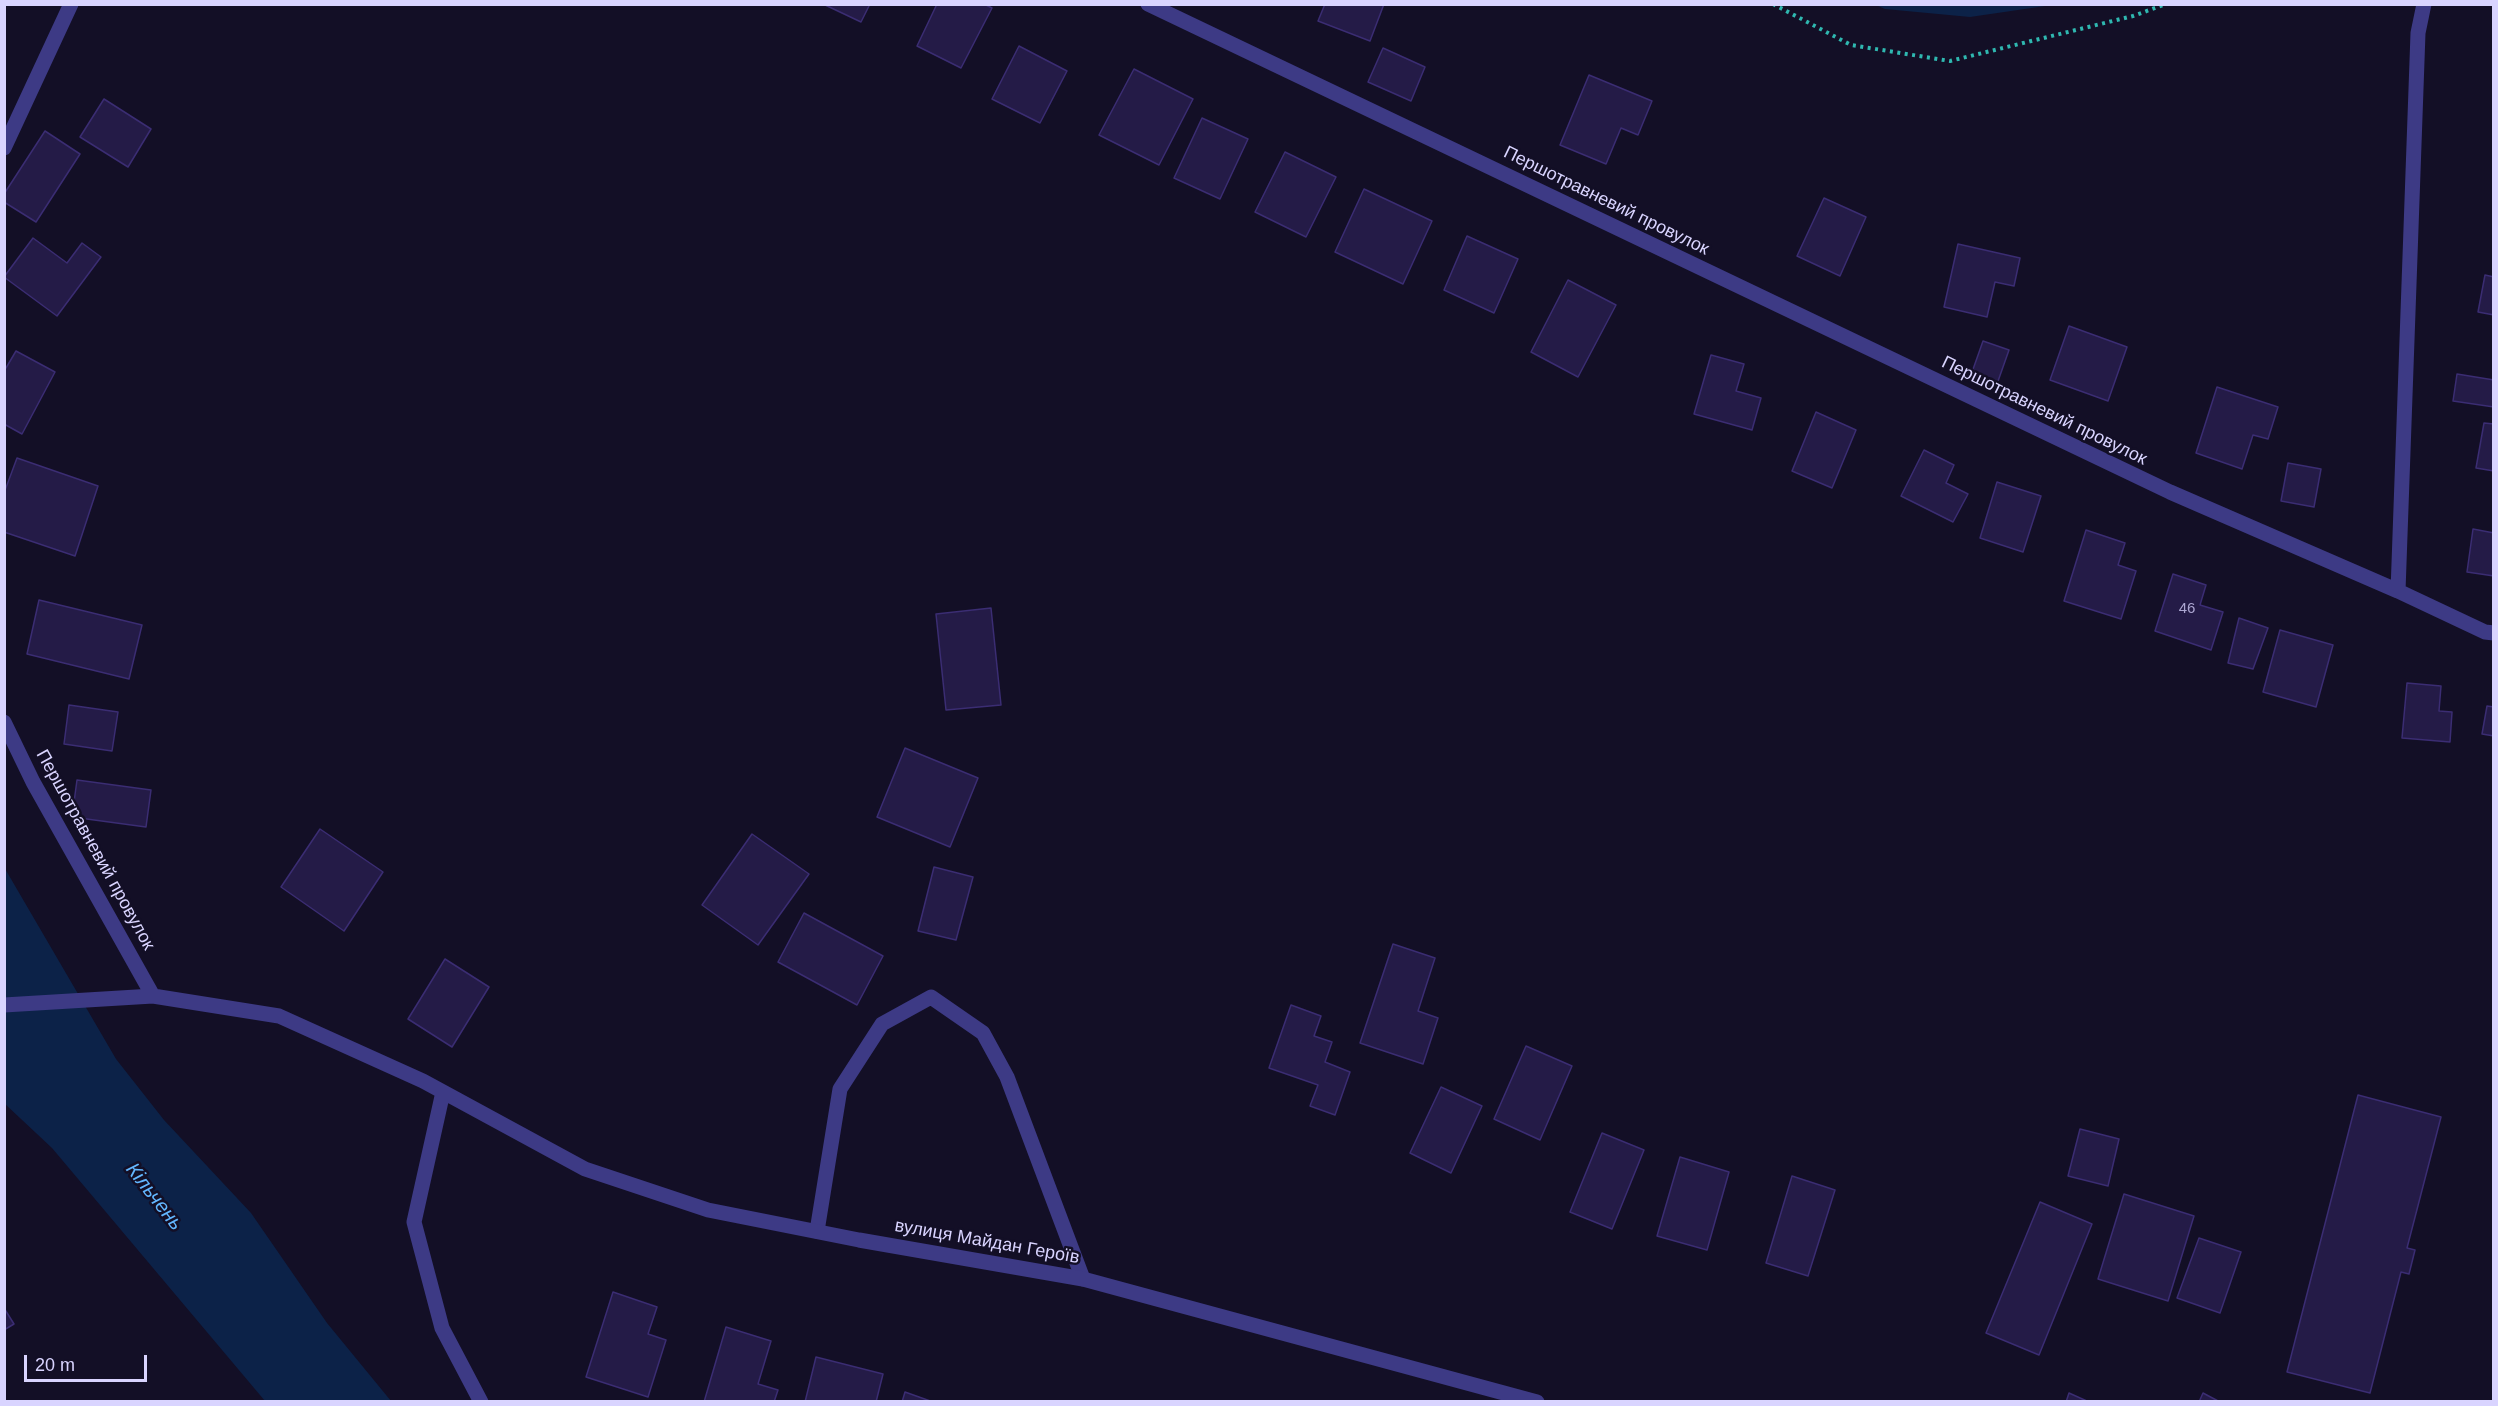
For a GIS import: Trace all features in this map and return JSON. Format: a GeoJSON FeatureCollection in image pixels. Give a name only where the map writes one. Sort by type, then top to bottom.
{"type":"FeatureCollection","features":[{"type":"Feature","properties":{"kind":"street"},"geometry":{"type":"LineString","coordinates":[[4,147],[71,4]]}},
{"type":"Feature","properties":{"kind":"street","name":"Першотравневий провулок"},"geometry":{"type":"LineString","coordinates":[[1148,4],[2170,492],[2398,591],[2485,632],[2493,633]]}},
{"type":"Feature","properties":{"kind":"street"},"geometry":{"type":"LineString","coordinates":[[2398,591],[2418,33],[2424,4]]}},
{"type":"Feature","properties":{"kind":"street","name":"Першотравневий провулок"},"geometry":{"type":"LineString","coordinates":[[4,722],[33,782],[153,996]]}},
{"type":"Feature","properties":{"kind":"street","name":"вулиця Майдан Героїв"},"geometry":{"type":"LineString","coordinates":[[4,1005],[153,996],[279,1016],[443,1092],[585,1168],[708,1210],[1083,1279],[1537,1401]]}},
{"type":"Feature","properties":{"kind":"street"},"geometry":{"type":"LineString","coordinates":[[817,1231],[840,1089],[882,1024],[931,997],[983,1034],[1007,1077],[1083,1279]]}},
{"type":"Feature","properties":{"kind":"street"},"geometry":{"type":"LineString","coordinates":[[443,1092],[414,1222],[442,1329],[481,1401]]}},
{"type":"Feature","properties":{"kind":"path"},"geometry":{"type":"LineString","coordinates":[[1773,4],[1851,45],[1950,61],[2133,16],[2166,4]]}},
{"type":"Feature","properties":{"kind":"water"},"geometry":{"type":"Polygon","coordinates":[[[1876,5],[2052,5],[1970,17],[1885,9],[1876,5]]]}},
{"type":"Feature","properties":{"kind":"water","name":"Кільчень"},"geometry":{"type":"Polygon","coordinates":[[[4,867],[116,1059],[164,1120],[251,1213],[327,1323],[391,1401],[265,1401],[52,1148],[5,1104],[4,867]]]}},
{"type":"Feature","properties":{"kind":"building"},"geometry":{"type":"Polygon","coordinates":[[[823,4],[870,4],[861,22],[823,4]]]}},
{"type":"Feature","properties":{"kind":"building"},"geometry":{"type":"Polygon","coordinates":[[[937,4],[984,4],[992,8],[961,68],[917,46],[937,4]]]}},
{"type":"Feature","properties":{"kind":"building"},"geometry":{"type":"Polygon","coordinates":[[[1325,4],[1384,4],[1370,41],[1318,21],[1325,4]]]}},
{"type":"Feature","properties":{"kind":"building"},"geometry":{"type":"Polygon","coordinates":[[[1019,46],[1067,71],[1040,123],[992,99],[1019,46]]]}},
{"type":"Feature","properties":{"kind":"building"},"geometry":{"type":"Polygon","coordinates":[[[1383,48],[1425,67],[1411,101],[1368,82],[1383,48]]]}},
{"type":"Feature","properties":{"kind":"building"},"geometry":{"type":"Polygon","coordinates":[[[1134,69],[1193,99],[1159,165],[1099,135],[1134,69]]]}},
{"type":"Feature","properties":{"kind":"building"},"geometry":{"type":"Polygon","coordinates":[[[1589,75],[1652,101],[1638,135],[1621,128],[1606,164],[1560,145],[1589,75]]]}},
{"type":"Feature","properties":{"kind":"building"},"geometry":{"type":"Polygon","coordinates":[[[104,99],[151,129],[128,167],[80,137],[104,99]]]}},
{"type":"Feature","properties":{"kind":"building"},"geometry":{"type":"Polygon","coordinates":[[[1202,118],[1248,139],[1220,199],[1174,178],[1202,118]]]}},
{"type":"Feature","properties":{"kind":"building"},"geometry":{"type":"Polygon","coordinates":[[[45,131],[80,154],[36,222],[4,202],[4,194],[45,131]]]}},
{"type":"Feature","properties":{"kind":"building"},"geometry":{"type":"Polygon","coordinates":[[[1285,152],[1336,177],[1306,237],[1255,212],[1285,152]]]}},
{"type":"Feature","properties":{"kind":"building"},"geometry":{"type":"Polygon","coordinates":[[[1364,189],[1432,221],[1403,284],[1335,252],[1364,189]]]}},
{"type":"Feature","properties":{"kind":"building"},"geometry":{"type":"Polygon","coordinates":[[[1824,198],[1866,217],[1840,276],[1797,256],[1824,198]]]}},
{"type":"Feature","properties":{"kind":"building"},"geometry":{"type":"Polygon","coordinates":[[[1467,236],[1518,259],[1494,313],[1444,290],[1467,236]]]}},
{"type":"Feature","properties":{"kind":"building"},"geometry":{"type":"Polygon","coordinates":[[[33,238],[67,263],[82,243],[101,257],[57,316],[4,277],[33,238]]]}},
{"type":"Feature","properties":{"kind":"building"},"geometry":{"type":"Polygon","coordinates":[[[1958,244],[2020,258],[2014,286],[1995,282],[1987,317],[1944,307],[1958,244]]]}},
{"type":"Feature","properties":{"kind":"building"},"geometry":{"type":"Polygon","coordinates":[[[2485,275],[2494,277],[2494,315],[2478,312],[2485,275]]]}},
{"type":"Feature","properties":{"kind":"building"},"geometry":{"type":"Polygon","coordinates":[[[1568,280],[1616,305],[1578,377],[1531,352],[1568,280]]]}},
{"type":"Feature","properties":{"kind":"building"},"geometry":{"type":"Polygon","coordinates":[[[2069,326],[2127,347],[2108,401],[2050,380],[2069,326]]]}},
{"type":"Feature","properties":{"kind":"building"},"geometry":{"type":"Polygon","coordinates":[[[1983,341],[2009,350],[1997,384],[1971,375],[1983,341]]]}},
{"type":"Feature","properties":{"kind":"building"},"geometry":{"type":"Polygon","coordinates":[[[16,351],[55,372],[22,434],[4,424],[4,367],[6,368],[16,351]]]}},
{"type":"Feature","properties":{"kind":"building"},"geometry":{"type":"Polygon","coordinates":[[[1711,355],[1744,364],[1736,391],[1761,398],[1752,430],[1694,414],[1711,355]]]}},
{"type":"Feature","properties":{"kind":"building"},"geometry":{"type":"Polygon","coordinates":[[[2457,374],[2494,380],[2494,407],[2453,401],[2457,374]]]}},
{"type":"Feature","properties":{"kind":"building"},"geometry":{"type":"Polygon","coordinates":[[[2217,387],[2278,407],[2268,439],[2253,435],[2242,469],[2196,453],[2217,387]]]}},
{"type":"Feature","properties":{"kind":"building"},"geometry":{"type":"Polygon","coordinates":[[[1816,412],[1856,430],[1832,488],[1792,471],[1816,412]]]}},
{"type":"Feature","properties":{"kind":"building"},"geometry":{"type":"Polygon","coordinates":[[[2484,423],[2494,424],[2494,471],[2476,468],[2484,423]]]}},
{"type":"Feature","properties":{"kind":"building"},"geometry":{"type":"Polygon","coordinates":[[[1924,450],[1954,465],[1946,483],[1968,494],[1953,522],[1901,496],[1924,450]]]}},
{"type":"Feature","properties":{"kind":"building"},"geometry":{"type":"Polygon","coordinates":[[[17,458],[98,486],[75,556],[4,532],[4,493],[17,458]]]}},
{"type":"Feature","properties":{"kind":"building"},"geometry":{"type":"Polygon","coordinates":[[[2288,463],[2321,469],[2314,507],[2281,501],[2288,463]]]}},
{"type":"Feature","properties":{"kind":"building"},"geometry":{"type":"Polygon","coordinates":[[[1997,482],[2041,496],[2023,552],[1980,538],[1997,482]]]}},
{"type":"Feature","properties":{"kind":"building"},"geometry":{"type":"Polygon","coordinates":[[[2473,529],[2494,533],[2494,576],[2467,572],[2473,529]]]}},
{"type":"Feature","properties":{"kind":"building"},"geometry":{"type":"Polygon","coordinates":[[[2086,530],[2125,543],[2118,565],[2136,571],[2121,619],[2064,601],[2086,530]]]}},
{"type":"Feature","properties":{"kind":"building"},"geometry":{"type":"Polygon","coordinates":[[[2173,574],[2206,585],[2200,605],[2223,612],[2211,650],[2155,631],[2173,574]]]}},
{"type":"Feature","properties":{"kind":"building"},"geometry":{"type":"Polygon","coordinates":[[[39,600],[142,625],[129,679],[27,654],[39,600]]]}},
{"type":"Feature","properties":{"kind":"building"},"geometry":{"type":"Polygon","coordinates":[[[991,608],[1001,705],[946,710],[936,614],[991,608]]]}},
{"type":"Feature","properties":{"kind":"building"},"geometry":{"type":"Polygon","coordinates":[[[2239,618],[2268,628],[2253,669],[2228,663],[2239,618]]]}},
{"type":"Feature","properties":{"kind":"building"},"geometry":{"type":"Polygon","coordinates":[[[2280,630],[2333,645],[2316,707],[2263,692],[2280,630]]]}},
{"type":"Feature","properties":{"kind":"building"},"geometry":{"type":"Polygon","coordinates":[[[2407,683],[2441,686],[2439,711],[2452,712],[2450,742],[2402,738],[2407,683]]]}},
{"type":"Feature","properties":{"kind":"building"},"geometry":{"type":"Polygon","coordinates":[[[69,705],[118,712],[112,751],[64,744],[69,705]]]}},
{"type":"Feature","properties":{"kind":"building"},"geometry":{"type":"Polygon","coordinates":[[[2487,706],[2494,707],[2494,736],[2482,734],[2487,706]]]}},
{"type":"Feature","properties":{"kind":"building"},"geometry":{"type":"Polygon","coordinates":[[[905,748],[978,778],[950,847],[877,817],[905,748]]]}},
{"type":"Feature","properties":{"kind":"building"},"geometry":{"type":"Polygon","coordinates":[[[77,780],[151,790],[146,827],[72,817],[77,780]]]}},
{"type":"Feature","properties":{"kind":"building"},"geometry":{"type":"Polygon","coordinates":[[[320,829],[383,872],[344,931],[281,887],[320,829]]]}},
{"type":"Feature","properties":{"kind":"building"},"geometry":{"type":"Polygon","coordinates":[[[752,834],[809,874],[758,945],[702,905],[752,834]]]}},
{"type":"Feature","properties":{"kind":"building"},"geometry":{"type":"Polygon","coordinates":[[[934,867],[973,877],[956,940],[918,931],[934,867]]]}},
{"type":"Feature","properties":{"kind":"building"},"geometry":{"type":"Polygon","coordinates":[[[804,913],[883,956],[857,1005],[778,962],[804,913]]]}},
{"type":"Feature","properties":{"kind":"building"},"geometry":{"type":"Polygon","coordinates":[[[1393,944],[1435,958],[1418,1011],[1438,1018],[1423,1064],[1360,1043],[1393,944]]]}},
{"type":"Feature","properties":{"kind":"building"},"geometry":{"type":"Polygon","coordinates":[[[445,959],[489,987],[452,1047],[408,1019],[445,959]]]}},
{"type":"Feature","properties":{"kind":"building"},"geometry":{"type":"Polygon","coordinates":[[[1291,1005],[1321,1016],[1314,1036],[1332,1042],[1325,1062],[1350,1072],[1335,1115],[1310,1106],[1318,1085],[1269,1068],[1291,1005]]]}},
{"type":"Feature","properties":{"kind":"building"},"geometry":{"type":"Polygon","coordinates":[[[1526,1046],[1572,1066],[1540,1140],[1494,1119],[1526,1046]]]}},
{"type":"Feature","properties":{"kind":"building"},"geometry":{"type":"Polygon","coordinates":[[[1441,1087],[1482,1106],[1451,1173],[1410,1153],[1441,1087]]]}},
{"type":"Feature","properties":{"kind":"building"},"geometry":{"type":"Polygon","coordinates":[[[2358,1095],[2441,1117],[2407,1248],[2415,1250],[2409,1274],[2401,1272],[2370,1393],[2287,1372],[2358,1095]]]}},
{"type":"Feature","properties":{"kind":"building"},"geometry":{"type":"Polygon","coordinates":[[[2080,1129],[2119,1139],[2108,1186],[2068,1176],[2080,1129]]]}},
{"type":"Feature","properties":{"kind":"building"},"geometry":{"type":"Polygon","coordinates":[[[1602,1133],[1644,1150],[1612,1229],[1570,1212],[1602,1133]]]}},
{"type":"Feature","properties":{"kind":"building"},"geometry":{"type":"Polygon","coordinates":[[[1680,1157],[1729,1172],[1707,1250],[1657,1236],[1680,1157]]]}},
{"type":"Feature","properties":{"kind":"building"},"geometry":{"type":"Polygon","coordinates":[[[1792,1176],[1835,1190],[1808,1276],[1766,1263],[1792,1176]]]}},
{"type":"Feature","properties":{"kind":"building"},"geometry":{"type":"Polygon","coordinates":[[[2124,1194],[2194,1216],[2168,1301],[2098,1279],[2124,1194]]]}},
{"type":"Feature","properties":{"kind":"building"},"geometry":{"type":"Polygon","coordinates":[[[2040,1202],[2092,1224],[2039,1355],[1986,1333],[2040,1202]]]}},
{"type":"Feature","properties":{"kind":"building"},"geometry":{"type":"Polygon","coordinates":[[[2199,1238],[2241,1252],[2220,1313],[2177,1298],[2199,1238]]]}},
{"type":"Feature","properties":{"kind":"building"},"geometry":{"type":"Polygon","coordinates":[[[613,1292],[657,1307],[648,1334],[666,1340],[648,1397],[586,1377],[613,1292]]]}},
{"type":"Feature","properties":{"kind":"building"},"geometry":{"type":"Polygon","coordinates":[[[4,1308],[14,1324],[4,1330],[4,1308]]]}},
{"type":"Feature","properties":{"kind":"building"},"geometry":{"type":"Polygon","coordinates":[[[726,1327],[771,1341],[758,1384],[778,1390],[774,1402],[704,1402],[726,1327]]]}},
{"type":"Feature","properties":{"kind":"building"},"geometry":{"type":"Polygon","coordinates":[[[816,1357],[883,1374],[876,1402],[805,1402],[816,1357]]]}},
{"type":"Feature","properties":{"kind":"building"},"geometry":{"type":"Polygon","coordinates":[[[905,1392],[933,1402],[902,1402],[905,1392]]]}},
{"type":"Feature","properties":{"kind":"building"},"geometry":{"type":"Polygon","coordinates":[[[2069,1393],[2089,1402],[2066,1402],[2069,1393]]]}},
{"type":"Feature","properties":{"kind":"building"},"geometry":{"type":"Polygon","coordinates":[[[2203,1393],[2220,1402],[2199,1402],[2203,1393]]]}}]}
